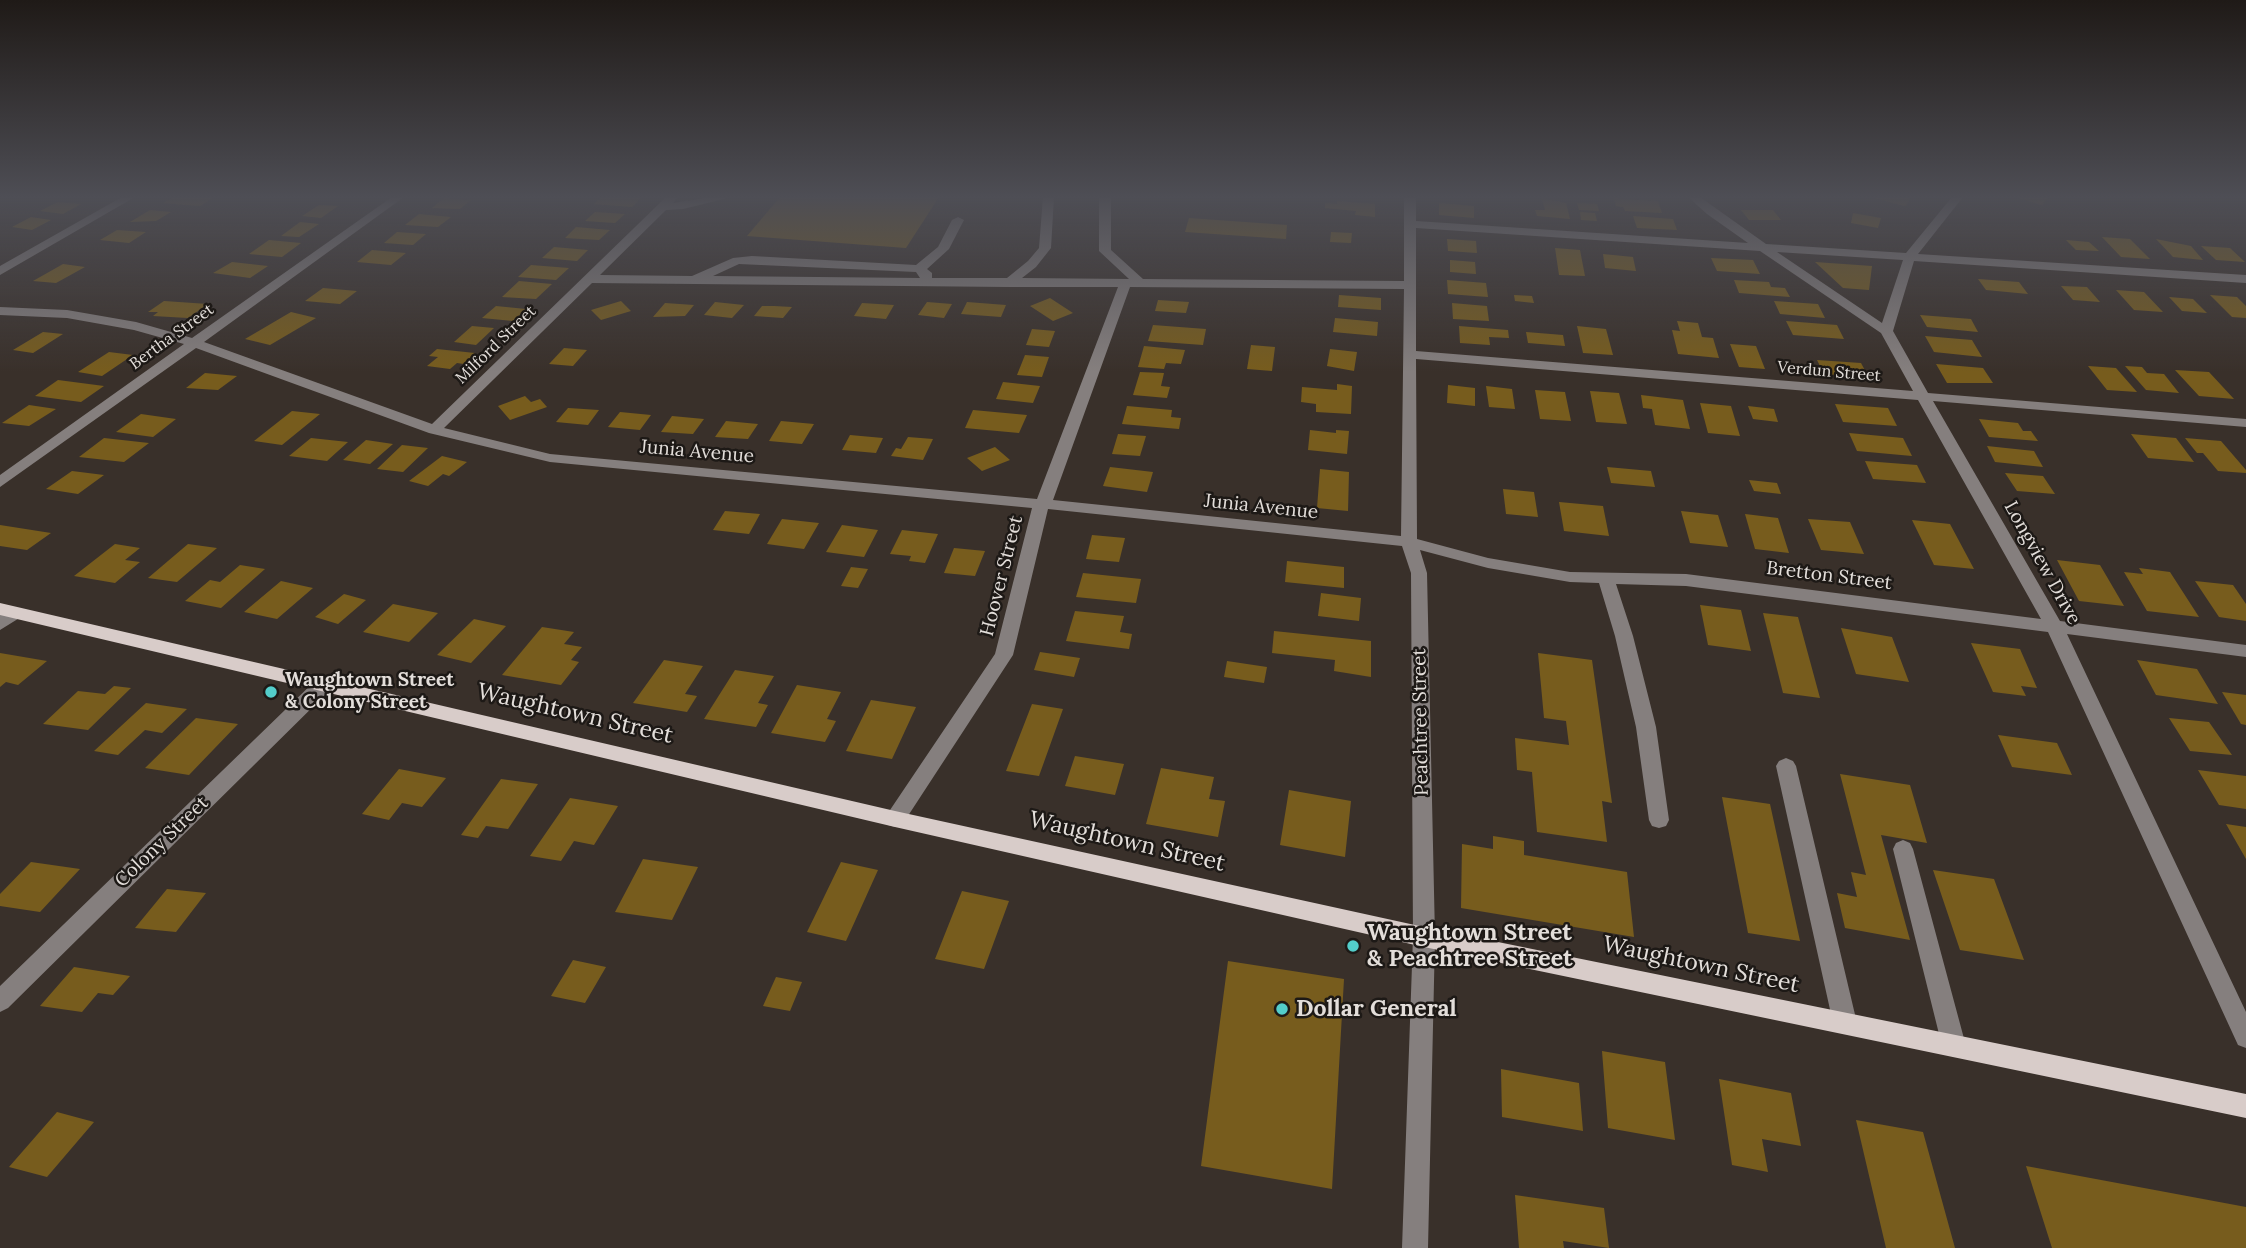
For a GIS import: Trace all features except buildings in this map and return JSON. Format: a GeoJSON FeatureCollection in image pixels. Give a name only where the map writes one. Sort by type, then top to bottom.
{"type":"FeatureCollection","features":[{"type":"Feature","properties":{"kind":"main road","name":"Waughtown Street"},"geometry":{"type":"LineString","coordinates":[[5,615],[325,684],[895,819],[1424,937],[2246,1106]]}},
{"type":"Feature","properties":{"kind":"street"},"geometry":{"type":"LineString","coordinates":[[0,271],[28,255]]}},
{"type":"Feature","properties":{"kind":"street","name":"Bertha Street"},"geometry":{"type":"LineString","coordinates":[[0,482],[317,255]]}},
{"type":"Feature","properties":{"kind":"street","name":"Milford Street"},"geometry":{"type":"LineString","coordinates":[[434,430],[613,255]]}},
{"type":"Feature","properties":{"kind":"street"},"geometry":{"type":"LineString","coordinates":[[919,269],[935,255]]}},
{"type":"Feature","properties":{"kind":"street"},"geometry":{"type":"LineString","coordinates":[[1009,283],[1039,255]]}},
{"type":"Feature","properties":{"kind":"street"},"geometry":{"type":"LineString","coordinates":[[1109,255],[1133,284]]}},
{"type":"Feature","properties":{"kind":"street","name":"Peachtree Street"},"geometry":{"type":"LineString","coordinates":[[1409,255],[1409,542],[1419,573],[1424,937],[1415,1248]]}},
{"type":"Feature","properties":{"kind":"street","name":"Longview Drive"},"geometry":{"type":"LineString","coordinates":[[1773,255],[1886,331],[2054,626],[2246,1037]]}},
{"type":"Feature","properties":{"kind":"street"},"geometry":{"type":"LineString","coordinates":[[1897,255],[2246,279]]}},
{"type":"Feature","properties":{"kind":"street"},"geometry":{"type":"LineString","coordinates":[[1886,331],[1910,256]]}},
{"type":"Feature","properties":{"kind":"street"},"geometry":{"type":"LineString","coordinates":[[692,281],[711,270],[737,261],[752,260],[919,269],[926,273],[926,282]]}},
{"type":"Feature","properties":{"kind":"street"},"geometry":{"type":"LineString","coordinates":[[588,279],[1408,285]]}},
{"type":"Feature","properties":{"kind":"street","name":"Hoover Street"},"geometry":{"type":"LineString","coordinates":[[895,819],[1004,655],[1041,504],[1048,496],[1133,284]]}},
{"type":"Feature","properties":{"kind":"street","name":"Junia Avenue"},"geometry":{"type":"LineString","coordinates":[[0,312],[90,318],[136,326],[194,343],[434,430],[550,458],[1409,542]]}},
{"type":"Feature","properties":{"kind":"street","name":"Verdun Street"},"geometry":{"type":"LineString","coordinates":[[1409,354],[2246,423]]}},
{"type":"Feature","properties":{"kind":"street"},"geometry":{"type":"LineString","coordinates":[[0,462],[24,465]]}},
{"type":"Feature","properties":{"kind":"street","name":"Bretton Street"},"geometry":{"type":"LineString","coordinates":[[1409,542],[1488,563],[1570,577],[1686,579],[2246,651]]}},
{"type":"Feature","properties":{"kind":"street"},"geometry":{"type":"LineString","coordinates":[[1605,578],[1624,636],[1646,727],[1659,820]]}},
{"type":"Feature","properties":{"kind":"street","name":"Colony Street"},"geometry":{"type":"LineString","coordinates":[[0,1001],[325,684]]}},
{"type":"Feature","properties":{"kind":"street"},"geometry":{"type":"LineString","coordinates":[[1787,766],[1845,1023]]}},
{"type":"Feature","properties":{"kind":"street"},"geometry":{"type":"LineString","coordinates":[[1903,849],[1954,1046]]}},
{"type":"Feature","properties":{"kind":"place","name":"Waughtown Street & Colony Street"},"geometry":{"type":"Point","coordinates":[271,692]}},
{"type":"Feature","properties":{"kind":"place","name":"Waughtown Street & Peachtree Street"},"geometry":{"type":"Point","coordinates":[1353,946]}},
{"type":"Feature","properties":{"kind":"place","name":"Dollar General"},"geometry":{"type":"Point","coordinates":[1282,1009]}}]}
